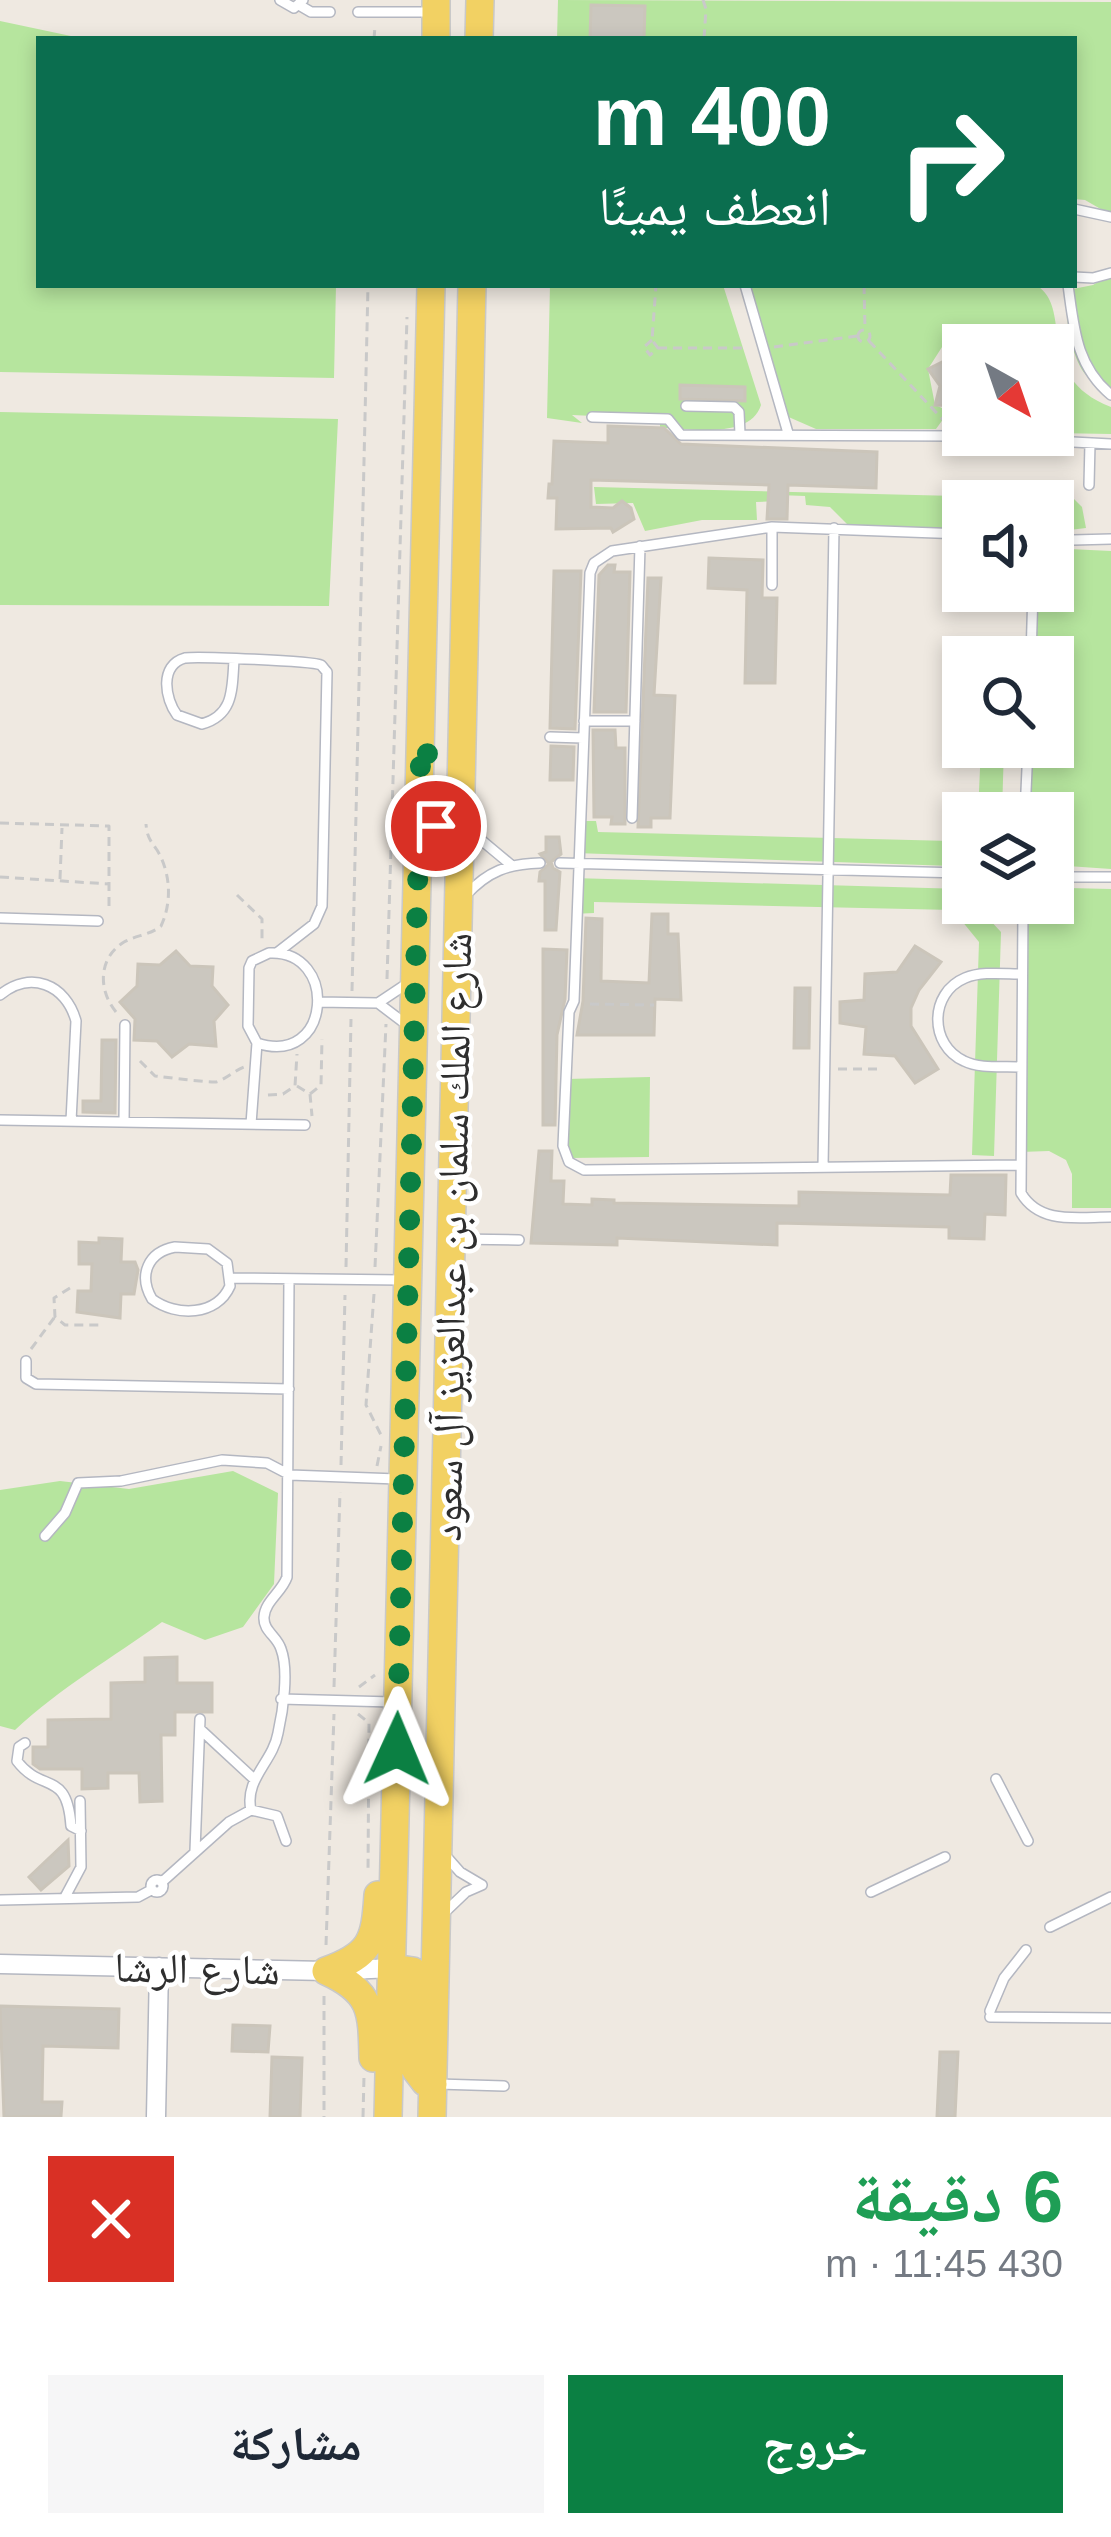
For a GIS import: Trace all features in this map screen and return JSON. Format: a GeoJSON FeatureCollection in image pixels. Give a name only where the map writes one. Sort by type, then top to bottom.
{"type":"FeatureCollection","features":[{"type":"Feature","properties":{"kind":"main road"},"geometry":{"type":"LineString","coordinates":[[479,36],[480,0]]}},
{"type":"Feature","properties":{"kind":"main road","name":"شارع الملك سلمان بن عبدالعزيز آل سعود"},"geometry":{"type":"LineString","coordinates":[[385,2117],[398,1702],[389,1479],[406,1280],[430,288]]}},
{"type":"Feature","properties":{"kind":"main road","name":"شارع الملك سلمان بن عبدالعزيز آل سعود"},"geometry":{"type":"LineString","coordinates":[[432,2117],[472,288]]}},
{"type":"Feature","properties":{"kind":"main road"},"geometry":{"type":"LineString","coordinates":[[421,742],[437,771],[434,959],[448,970],[457,961]]}},
{"type":"Feature","properties":{"kind":"main road"},"geometry":{"type":"LineString","coordinates":[[326,1971],[356,1959],[371,1942],[381,1866],[395,1842]]}},
{"type":"Feature","properties":{"kind":"main road"},"geometry":{"type":"LineString","coordinates":[[393,1968],[413,1971],[415,2069],[433,2084]]}},
{"type":"Feature","properties":{"kind":"main road"},"geometry":{"type":"LineString","coordinates":[[326,1971],[351,1984],[370,2011],[372,2099],[385,2117]]}},
{"type":"Feature","properties":{"kind":"street","name":"شارع الرشا"},"geometry":{"type":"LineString","coordinates":[[0,1964],[326,1971],[393,1968]]}},
{"type":"Feature","properties":{"kind":"street"},"geometry":{"type":"LineString","coordinates":[[156,2117],[159,1967]]}},
{"type":"Feature","properties":{"kind":"lane"},"geometry":{"type":"LineString","coordinates":[[280,0],[289,8],[301,3],[311,12],[329,12]]}},
{"type":"Feature","properties":{"kind":"lane"},"geometry":{"type":"LineString","coordinates":[[358,12],[436,17]]}},
{"type":"Feature","properties":{"kind":"lane"},"geometry":{"type":"LineString","coordinates":[[1077,210],[1111,217]]}},
{"type":"Feature","properties":{"kind":"lane"},"geometry":{"type":"LineString","coordinates":[[1077,278],[1111,272]]}},
{"type":"Feature","properties":{"kind":"lane"},"geometry":{"type":"LineString","coordinates":[[746,288],[788,433]]}},
{"type":"Feature","properties":{"kind":"lane"},"geometry":{"type":"LineString","coordinates":[[1069,288],[1080,356],[1111,395]]}},
{"type":"Feature","properties":{"kind":"lane"},"geometry":{"type":"LineString","coordinates":[[686,406],[737,409],[740,434]]}},
{"type":"Feature","properties":{"kind":"lane"},"geometry":{"type":"LineString","coordinates":[[592,417],[668,419],[681,435],[942,436]]}},
{"type":"Feature","properties":{"kind":"lane"},"geometry":{"type":"LineString","coordinates":[[1074,442],[1111,444]]}},
{"type":"Feature","properties":{"kind":"lane"},"geometry":{"type":"LineString","coordinates":[[1089,485],[1090,443]]}},
{"type":"Feature","properties":{"kind":"lane"},"geometry":{"type":"LineString","coordinates":[[772,526],[772,585]]}},
{"type":"Feature","properties":{"kind":"lane"},"geometry":{"type":"LineString","coordinates":[[942,533],[772,526],[602,555],[590,573],[563,1146],[576,1167],[1018,1165]]}},
{"type":"Feature","properties":{"kind":"lane"},"geometry":{"type":"LineString","coordinates":[[823,1167],[834,528]]}},
{"type":"Feature","properties":{"kind":"lane"},"geometry":{"type":"LineString","coordinates":[[1074,540],[1111,539]]}},
{"type":"Feature","properties":{"kind":"lane"},"geometry":{"type":"LineString","coordinates":[[632,818],[640,546]]}},
{"type":"Feature","properties":{"kind":"lane"},"geometry":{"type":"LineString","coordinates":[[234,660],[230,703],[219,717],[202,724],[177,715],[166,683],[175,664],[186,658],[234,660],[313,664],[327,672],[322,906],[314,924],[278,952],[260,956],[249,968],[248,1026],[257,1043],[251,1124]]}},
{"type":"Feature","properties":{"kind":"lane"},"geometry":{"type":"LineString","coordinates":[[584,721],[635,722]]}},
{"type":"Feature","properties":{"kind":"lane"},"geometry":{"type":"LineString","coordinates":[[550,737],[583,738]]}},
{"type":"Feature","properties":{"kind":"lane"},"geometry":{"type":"LineString","coordinates":[[460,820],[510,864]]}},
{"type":"Feature","properties":{"kind":"lane"},"geometry":{"type":"LineString","coordinates":[[459,904],[481,880],[510,864],[540,863]]}},
{"type":"Feature","properties":{"kind":"lane"},"geometry":{"type":"LineString","coordinates":[[560,863],[942,873]]}},
{"type":"Feature","properties":{"kind":"lane"},"geometry":{"type":"LineString","coordinates":[[1074,878],[1111,877]]}},
{"type":"Feature","properties":{"kind":"lane"},"geometry":{"type":"LineString","coordinates":[[0,918],[98,921]]}},
{"type":"Feature","properties":{"kind":"lane"},"geometry":{"type":"LineString","coordinates":[[1023,924],[1021,1193],[1037,1212],[1049,1216],[1111,1217]]}},
{"type":"Feature","properties":{"kind":"lane"},"geometry":{"type":"LineString","coordinates":[[257,1043],[284,1047],[308,1031],[318,1002],[314,981],[303,964],[278,952]]}},
{"type":"Feature","properties":{"kind":"lane"},"geometry":{"type":"LineString","coordinates":[[318,1002],[384,1003],[415,974]]}},
{"type":"Feature","properties":{"kind":"lane"},"geometry":{"type":"LineString","coordinates":[[1020,1067],[980,1066],[961,1060],[947,1048],[937,1022],[944,996],[957,982],[980,974],[1022,974]]}},
{"type":"Feature","properties":{"kind":"lane"},"geometry":{"type":"LineString","coordinates":[[0,995],[20,983],[45,983],[73,1008],[71,1121]]}},
{"type":"Feature","properties":{"kind":"lane"},"geometry":{"type":"LineString","coordinates":[[384,1003],[413,1034]]}},
{"type":"Feature","properties":{"kind":"lane"},"geometry":{"type":"LineString","coordinates":[[124,1025],[124,1122]]}},
{"type":"Feature","properties":{"kind":"lane"},"geometry":{"type":"LineString","coordinates":[[0,1120],[309,1122]]}},
{"type":"Feature","properties":{"kind":"lane"},"geometry":{"type":"LineString","coordinates":[[451,1239],[519,1240]]}},
{"type":"Feature","properties":{"kind":"lane"},"geometry":{"type":"LineString","coordinates":[[175,1247],[215,1252],[226,1263],[231,1278],[222,1301],[200,1310],[159,1304],[145,1283],[152,1258],[175,1247]]}},
{"type":"Feature","properties":{"kind":"lane"},"geometry":{"type":"LineString","coordinates":[[231,1278],[406,1280]]}},
{"type":"Feature","properties":{"kind":"lane"},"geometry":{"type":"LineString","coordinates":[[251,1810],[250,1789],[276,1743],[281,1700],[282,1651],[264,1619],[286,1577],[290,1279]]}},
{"type":"Feature","properties":{"kind":"lane"},"geometry":{"type":"LineString","coordinates":[[26,1361],[26,1378],[36,1384],[289,1389]]}},
{"type":"Feature","properties":{"kind":"lane"},"geometry":{"type":"LineString","coordinates":[[45,1536],[65,1513],[78,1483],[121,1481],[222,1460],[267,1463],[290,1475],[389,1479]]}},
{"type":"Feature","properties":{"kind":"lane"},"geometry":{"type":"LineString","coordinates":[[281,1700],[398,1702]]}},
{"type":"Feature","properties":{"kind":"lane"},"geometry":{"type":"LineString","coordinates":[[195,1851],[200,1724],[254,1779]]}},
{"type":"Feature","properties":{"kind":"lane"},"geometry":{"type":"LineString","coordinates":[[25,1743],[17,1761],[32,1777],[51,1781],[65,1796],[71,1826],[81,1831]]}},
{"type":"Feature","properties":{"kind":"lane"},"geometry":{"type":"LineString","coordinates":[[996,1779],[1028,1840]]}},
{"type":"Feature","properties":{"kind":"lane"},"geometry":{"type":"LineString","coordinates":[[65,1897],[81,1867],[80,1801]]}},
{"type":"Feature","properties":{"kind":"lane"},"geometry":{"type":"LineString","coordinates":[[2,1896],[138,1897],[229,1822],[251,1810],[277,1816],[286,1841]]}},
{"type":"Feature","properties":{"kind":"lane"},"geometry":{"type":"LineString","coordinates":[[434,1933],[452,1903],[482,1885],[460,1872],[436,1843]]}},
{"type":"Feature","properties":{"kind":"lane"},"geometry":{"type":"LineString","coordinates":[[871,1892],[945,1857]]}},
{"type":"Feature","properties":{"kind":"lane"},"geometry":{"type":"LineString","coordinates":[[1050,1927],[1111,1897]]}},
{"type":"Feature","properties":{"kind":"lane"},"geometry":{"type":"LineString","coordinates":[[1026,1950],[1004,1978],[990,2014],[1111,2018]]}},
{"type":"Feature","properties":{"kind":"lane"},"geometry":{"type":"LineString","coordinates":[[433,2084],[504,2086]]}},
{"type":"Feature","properties":{"kind":"path"},"geometry":{"type":"LineString","coordinates":[[703,0],[704,36]]}},
{"type":"Feature","properties":{"kind":"path"},"geometry":{"type":"LineString","coordinates":[[324,2117],[368,288]]}},
{"type":"Feature","properties":{"kind":"path"},"geometry":{"type":"LineString","coordinates":[[652,340],[656,288]]}},
{"type":"Feature","properties":{"kind":"path"},"geometry":{"type":"LineString","coordinates":[[864,288],[868,340]]}},
{"type":"Feature","properties":{"kind":"path"},"geometry":{"type":"LineString","coordinates":[[389,1479],[382,1437],[366,1406],[375,1280],[407,309]]}},
{"type":"Feature","properties":{"kind":"path"},"geometry":{"type":"LineString","coordinates":[[865,329],[859,332],[859,339],[868,340],[942,418]]}},
{"type":"Feature","properties":{"kind":"path"},"geometry":{"type":"LineString","coordinates":[[0,824],[109,826],[109,912],[98,921]]}},
{"type":"Feature","properties":{"kind":"path"},"geometry":{"type":"LineString","coordinates":[[124,1025],[104,992],[106,963],[122,943],[161,926],[171,901],[146,824]]}},
{"type":"Feature","properties":{"kind":"path"},"geometry":{"type":"LineString","coordinates":[[60,880],[62,825]]}},
{"type":"Feature","properties":{"kind":"path"},"geometry":{"type":"LineString","coordinates":[[0,877],[110,884]]}},
{"type":"Feature","properties":{"kind":"path"},"geometry":{"type":"LineString","coordinates":[[237,895],[262,919],[260,956]]}},
{"type":"Feature","properties":{"kind":"path"},"geometry":{"type":"LineString","coordinates":[[573,1004],[654,1005]]}},
{"type":"Feature","properties":{"kind":"path"},"geometry":{"type":"LineString","coordinates":[[295,1086],[296,1054],[308,1031]]}},
{"type":"Feature","properties":{"kind":"path"},"geometry":{"type":"LineString","coordinates":[[310,1094],[322,1080],[322,1040]]}},
{"type":"Feature","properties":{"kind":"path"},"geometry":{"type":"LineString","coordinates":[[124,1049],[154,1076],[182,1076],[202,1083],[217,1082],[255,1062]]}},
{"type":"Feature","properties":{"kind":"path"},"geometry":{"type":"LineString","coordinates":[[825,1069],[878,1069]]}},
{"type":"Feature","properties":{"kind":"path"},"geometry":{"type":"LineString","coordinates":[[295,1086],[310,1094]]}},
{"type":"Feature","properties":{"kind":"path"},"geometry":{"type":"LineString","coordinates":[[253,1094],[283,1094],[295,1086]]}},
{"type":"Feature","properties":{"kind":"path"},"geometry":{"type":"LineString","coordinates":[[309,1122],[310,1094]]}},
{"type":"Feature","properties":{"kind":"path"},"geometry":{"type":"LineString","coordinates":[[26,1361],[55,1317],[54,1298],[70,1288]]}},
{"type":"Feature","properties":{"kind":"path"},"geometry":{"type":"LineString","coordinates":[[55,1317],[65,1324],[104,1325]]}},
{"type":"Feature","properties":{"kind":"path"},"geometry":{"type":"LineString","coordinates":[[368,1877],[369,1723],[357,1713],[357,1701],[358,1688],[375,1675]]}},
{"type":"Feature","properties":{"kind":"path"},"geometry":{"type":"LineString","coordinates":[[363,2117],[364,2062]]}},
{"type":"Feature","properties":{"kind":"green space"},"geometry":{"type":"Polygon","coordinates":[[[558,0],[1111,2],[1111,215],[1077,199],[1077,36],[557,36],[558,0]]]}},
{"type":"Feature","properties":{"kind":"green space"},"geometry":{"type":"Polygon","coordinates":[[[0,21],[71,36],[36,36],[36,288],[336,288],[334,378],[0,372],[0,21]]]}},
{"type":"Feature","properties":{"kind":"green space"},"geometry":{"type":"Polygon","coordinates":[[[1111,273],[1111,390],[1086,375],[1074,351],[1074,324],[1069,324],[1068,290],[1093,285],[1111,273]]]}},
{"type":"Feature","properties":{"kind":"green space"},"geometry":{"type":"Polygon","coordinates":[[[550,288],[724,288],[761,405],[755,416],[732,428],[702,430],[660,428],[660,419],[572,415],[582,423],[547,418],[550,288]]]}},
{"type":"Feature","properties":{"kind":"green space"},"geometry":{"type":"Polygon","coordinates":[[[743,288],[1039,288],[1047,296],[1055,324],[942,324],[942,347],[928,369],[935,405],[942,408],[936,429],[816,429],[784,415],[743,288]]]}},
{"type":"Feature","properties":{"kind":"green space"},"geometry":{"type":"Polygon","coordinates":[[[1074,381],[1111,407],[1111,434],[1074,433],[1074,381]]]}},
{"type":"Feature","properties":{"kind":"green space"},"geometry":{"type":"Polygon","coordinates":[[[0,412],[338,419],[329,606],[0,605],[0,412]]]}},
{"type":"Feature","properties":{"kind":"green space"},"geometry":{"type":"Polygon","coordinates":[[[594,487],[942,496],[942,528],[848,525],[830,507],[806,505],[805,496],[778,495],[778,501],[756,502],[757,520],[702,520],[645,531],[633,503],[596,504],[594,487]]]}},
{"type":"Feature","properties":{"kind":"green space"},"geometry":{"type":"Polygon","coordinates":[[[1074,499],[1082,507],[1086,528],[1074,529],[1074,499]]]}},
{"type":"Feature","properties":{"kind":"green space"},"geometry":{"type":"Polygon","coordinates":[[[1074,549],[1111,551],[1111,869],[1074,866],[1074,792],[1023,792],[1024,768],[1074,768],[1074,636],[1027,636],[1029,612],[1074,612],[1074,549]]]}},
{"type":"Feature","properties":{"kind":"green space"},"geometry":{"type":"Polygon","coordinates":[[[980,768],[1003,768],[1003,792],[979,792],[980,768]]]}},
{"type":"Feature","properties":{"kind":"green space"},"geometry":{"type":"Polygon","coordinates":[[[576,821],[596,821],[598,832],[942,841],[942,866],[575,853],[576,821]]]}},
{"type":"Feature","properties":{"kind":"green space"},"geometry":{"type":"Polygon","coordinates":[[[573,878],[942,888],[942,910],[594,902],[594,913],[573,914],[573,878]]]}},
{"type":"Feature","properties":{"kind":"green space"},"geometry":{"type":"Polygon","coordinates":[[[1074,888],[1111,889],[1111,1208],[1072,1208],[1072,1174],[1066,1160],[1049,1151],[1020,1152],[1025,924],[1074,924],[1074,888]]]}},
{"type":"Feature","properties":{"kind":"green space"},"geometry":{"type":"Polygon","coordinates":[[[964,924],[994,924],[1001,932],[994,1156],[972,1155],[979,942],[964,924]]]}},
{"type":"Feature","properties":{"kind":"green space"},"geometry":{"type":"Polygon","coordinates":[[[650,1077],[649,1157],[570,1158],[561,1145],[566,1079],[650,1077]]]}},
{"type":"Feature","properties":{"kind":"green space"},"geometry":{"type":"Polygon","coordinates":[[[233,1471],[278,1493],[274,1584],[243,1627],[205,1640],[162,1622],[15,1730],[0,1726],[0,1490],[60,1481],[129,1489],[233,1471]]]}},
{"type":"Feature","properties":{"kind":"building"},"geometry":{"type":"Polygon","coordinates":[[[591,5],[645,6],[644,36],[590,36],[591,5]]]}},
{"type":"Feature","properties":{"kind":"building"},"geometry":{"type":"Polygon","coordinates":[[[942,362],[942,405],[935,405],[940,386],[928,369],[942,362]]]}},
{"type":"Feature","properties":{"kind":"building"},"geometry":{"type":"Polygon","coordinates":[[[680,385],[745,387],[745,401],[680,399],[680,385]]]}},
{"type":"Feature","properties":{"kind":"building"},"geometry":{"type":"Polygon","coordinates":[[[608,426],[664,428],[681,444],[877,452],[876,488],[788,485],[787,519],[767,519],[769,485],[591,480],[591,507],[613,508],[622,501],[631,508],[634,519],[613,532],[611,528],[556,529],[557,498],[548,498],[554,441],[608,443],[608,426]]]}},
{"type":"Feature","properties":{"kind":"building"},"geometry":{"type":"Polygon","coordinates":[[[709,558],[763,560],[762,598],[777,598],[775,683],[745,683],[747,590],[708,588],[709,558]]]}},
{"type":"Feature","properties":{"kind":"building"},"geometry":{"type":"Polygon","coordinates":[[[608,565],[615,565],[614,572],[630,572],[626,712],[594,712],[599,575],[608,565]]]}},
{"type":"Feature","properties":{"kind":"building"},"geometry":{"type":"Polygon","coordinates":[[[554,571],[581,571],[575,729],[550,728],[554,571]]]}},
{"type":"Feature","properties":{"kind":"building"},"geometry":{"type":"Polygon","coordinates":[[[648,578],[661,578],[654,695],[675,696],[670,818],[651,818],[651,827],[638,827],[648,578]]]}},
{"type":"Feature","properties":{"kind":"building"},"geometry":{"type":"Polygon","coordinates":[[[593,730],[615,730],[616,748],[625,748],[625,824],[611,824],[612,817],[594,817],[593,730]]]}},
{"type":"Feature","properties":{"kind":"building"},"geometry":{"type":"Polygon","coordinates":[[[551,746],[574,747],[573,780],[550,780],[551,746]]]}},
{"type":"Feature","properties":{"kind":"building"},"geometry":{"type":"Polygon","coordinates":[[[546,837],[559,837],[561,854],[551,862],[560,872],[556,930],[545,930],[545,881],[539,881],[540,872],[549,864],[540,854],[546,852],[546,837]]]}},
{"type":"Feature","properties":{"kind":"building"},"geometry":{"type":"Polygon","coordinates":[[[652,914],[668,914],[668,934],[678,934],[681,1000],[655,999],[654,1035],[577,1035],[586,918],[602,919],[601,981],[649,983],[652,914]]]}},
{"type":"Feature","properties":{"kind":"building"},"geometry":{"type":"Polygon","coordinates":[[[915,946],[941,962],[911,1008],[911,1026],[938,1069],[915,1083],[895,1056],[864,1054],[866,1027],[840,1023],[840,1002],[864,1000],[865,974],[897,972],[915,946]]]}},
{"type":"Feature","properties":{"kind":"building"},"geometry":{"type":"Polygon","coordinates":[[[543,949],[567,950],[565,999],[557,1035],[555,1125],[543,1125],[543,949]]]}},
{"type":"Feature","properties":{"kind":"building"},"geometry":{"type":"Polygon","coordinates":[[[176,951],[190,966],[213,967],[212,986],[228,1005],[214,1021],[216,1046],[189,1044],[172,1057],[157,1041],[134,1040],[135,1019],[120,1002],[137,986],[138,964],[160,965],[176,951]]]}},
{"type":"Feature","properties":{"kind":"building"},"geometry":{"type":"Polygon","coordinates":[[[795,988],[810,988],[809,1048],[794,1048],[795,988]]]}},
{"type":"Feature","properties":{"kind":"building"},"geometry":{"type":"Polygon","coordinates":[[[102,1040],[116,1040],[115,1113],[83,1112],[83,1101],[101,1101],[102,1040]]]}},
{"type":"Feature","properties":{"kind":"building"},"geometry":{"type":"Polygon","coordinates":[[[539,1151],[552,1151],[551,1181],[564,1181],[563,1204],[592,1205],[592,1199],[799,1206],[799,1192],[950,1195],[951,1175],[1006,1175],[1005,1215],[985,1214],[984,1239],[949,1238],[949,1227],[777,1223],[777,1245],[617,1238],[617,1245],[531,1243],[539,1151]]]}},
{"type":"Feature","properties":{"kind":"building"},"geometry":{"type":"Polygon","coordinates":[[[99,1238],[122,1239],[121,1262],[135,1262],[138,1270],[134,1294],[121,1294],[120,1318],[77,1312],[78,1291],[91,1291],[92,1264],[79,1264],[79,1242],[99,1243],[99,1238]]]}},
{"type":"Feature","properties":{"kind":"building"},"geometry":{"type":"Polygon","coordinates":[[[177,1657],[177,1683],[212,1683],[212,1712],[175,1712],[175,1735],[161,1735],[162,1801],[140,1802],[139,1773],[108,1773],[108,1788],[82,1789],[82,1769],[40,1769],[33,1764],[33,1747],[48,1747],[48,1720],[111,1719],[111,1683],[145,1682],[145,1658],[177,1657]]]}},
{"type":"Feature","properties":{"kind":"building"},"geometry":{"type":"Polygon","coordinates":[[[68,1840],[69,1866],[41,1890],[29,1877],[68,1840]]]}},
{"type":"Feature","properties":{"kind":"building"},"geometry":{"type":"Polygon","coordinates":[[[0,2006],[119,2009],[118,2048],[43,2046],[42,2102],[62,2102],[61,2116],[4,2117],[0,2006]]]}},
{"type":"Feature","properties":{"kind":"building"},"geometry":{"type":"Polygon","coordinates":[[[233,2025],[270,2026],[268,2052],[232,2051],[233,2025]]]}},
{"type":"Feature","properties":{"kind":"building"},"geometry":{"type":"Polygon","coordinates":[[[940,2052],[958,2052],[955,2117],[937,2117],[940,2052]]]}},
{"type":"Feature","properties":{"kind":"building"},"geometry":{"type":"Polygon","coordinates":[[[272,2057],[302,2058],[300,2117],[270,2117],[272,2057]]]}},
{"type":"Feature","properties":{"kind":"route"},"geometry":{"type":"LineString","coordinates":[[397,1749],[421,742],[437,771],[436,826]]}}]}
